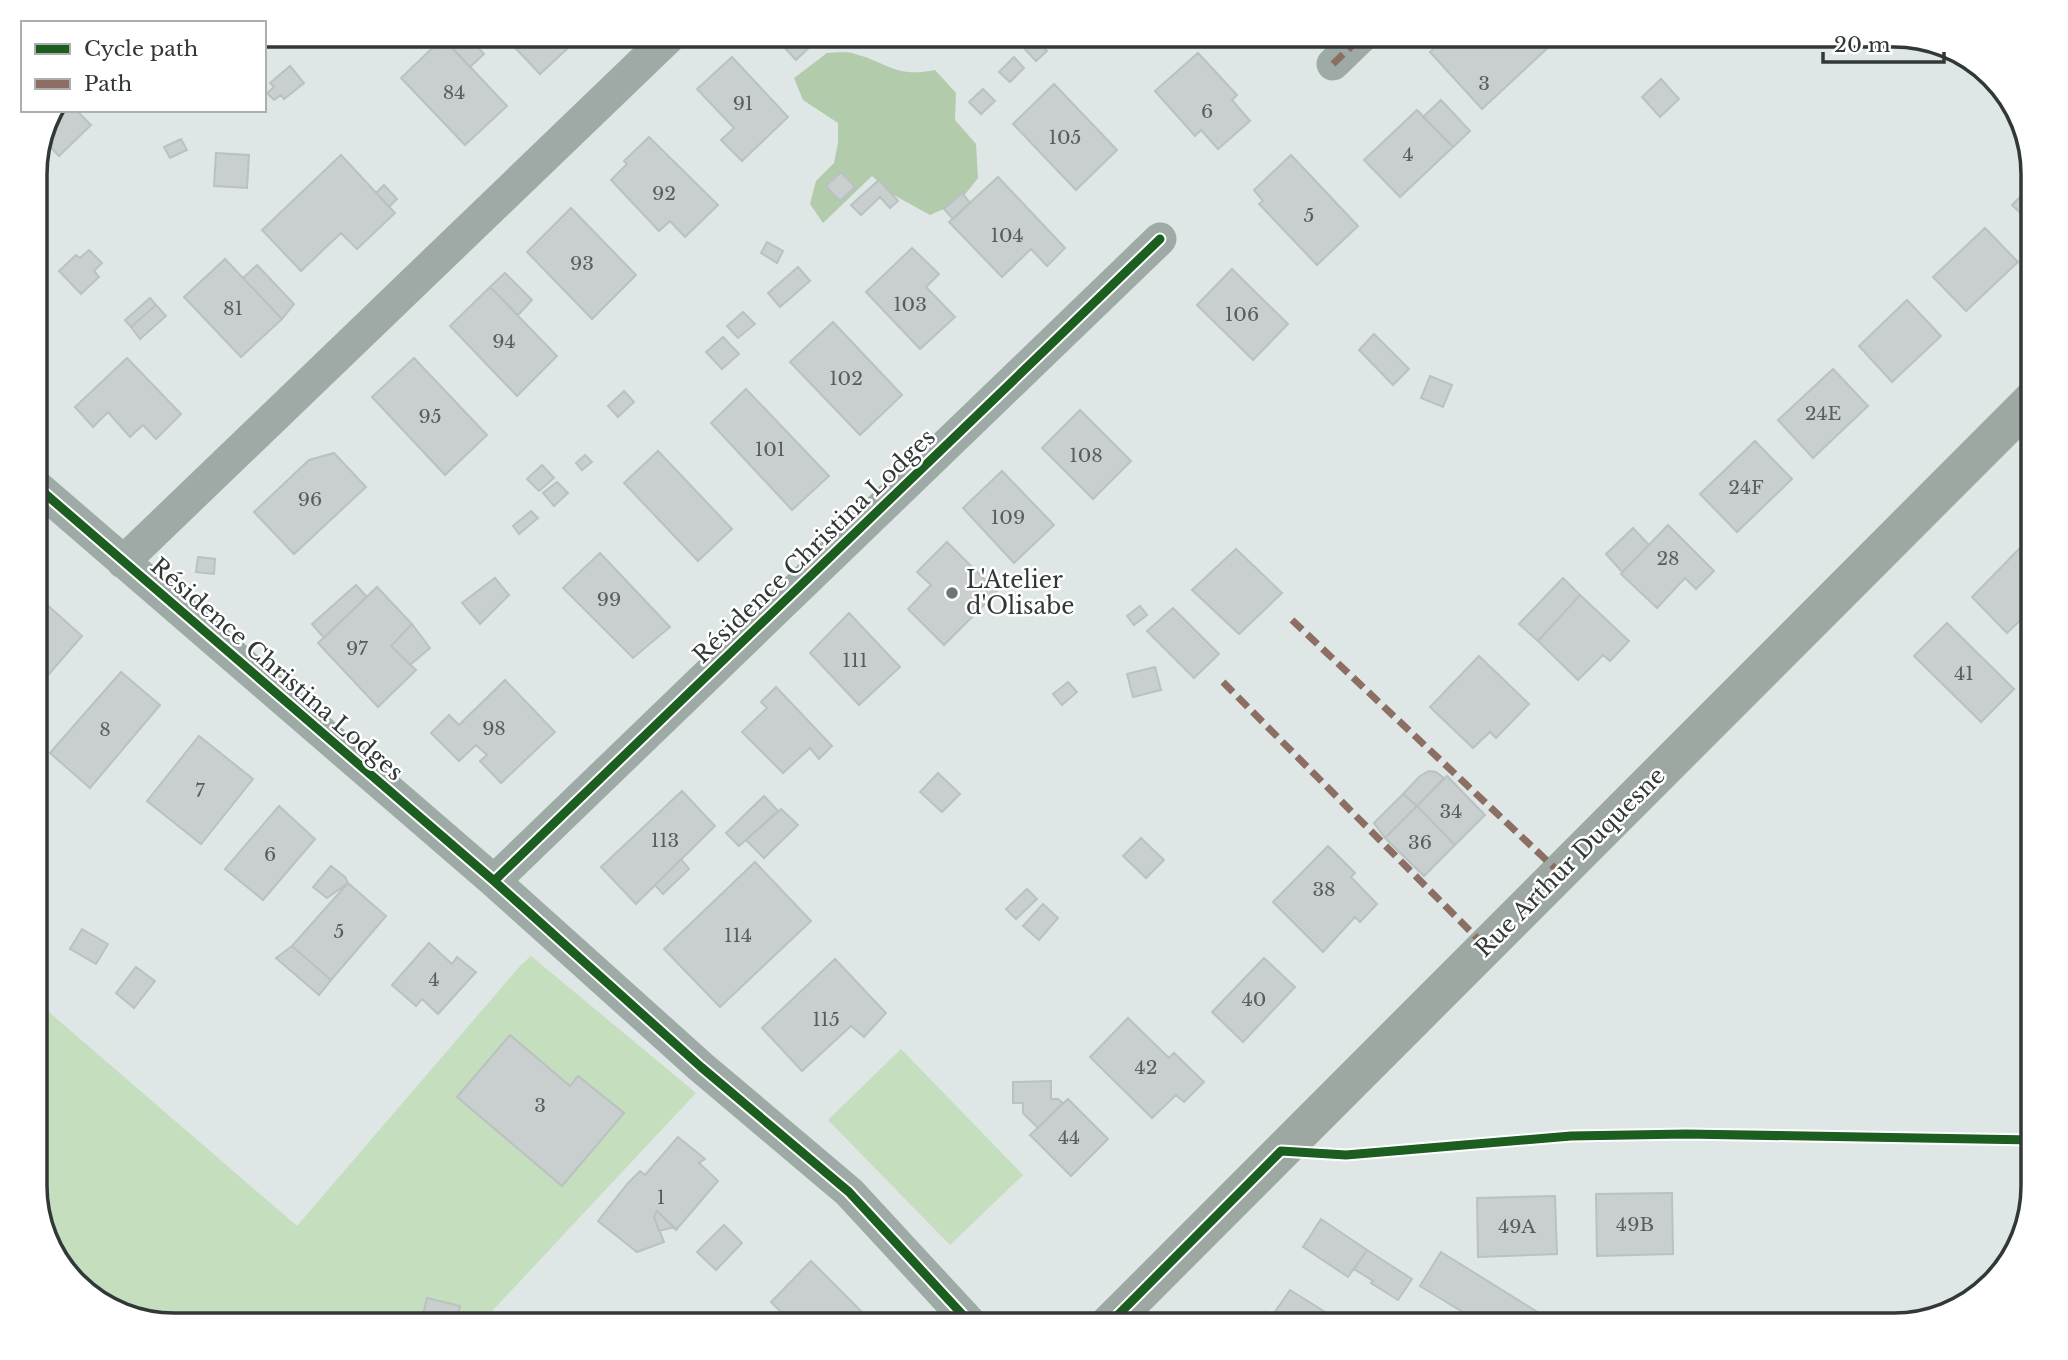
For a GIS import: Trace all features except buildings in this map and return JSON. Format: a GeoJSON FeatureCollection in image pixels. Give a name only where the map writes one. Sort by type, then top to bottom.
{"type":"FeatureCollection","features":[{"type":"Feature","properties":{"kind":"main road","name":"Rue Arthur Duquesne"},"geometry":{"type":"LineString","coordinates":[[1120,1313],[2021,411]]}},
{"type":"Feature","properties":{"kind":"street"},"geometry":{"type":"LineString","coordinates":[[1333,64],[1350,47]]}},
{"type":"Feature","properties":{"kind":"street","name":"Résidence Christina Lodges"},"geometry":{"type":"LineString","coordinates":[[123,562],[658,48]]}},
{"type":"Feature","properties":{"kind":"street","name":"Résidence Christina Lodges"},"geometry":{"type":"LineString","coordinates":[[494,881],[1160,239]]}},
{"type":"Feature","properties":{"kind":"street","name":"Résidence Christina Lodges"},"geometry":{"type":"LineString","coordinates":[[48,496],[494,881],[701,1067],[849,1192],[961,1313]]}},
{"type":"Feature","properties":{"kind":"green space"},"geometry":{"type":"Polygon","coordinates":[[[827,53],[852,53],[901,71],[935,70],[956,93],[955,120],[976,144],[978,178],[959,202],[930,215],[892,194],[872,176],[823,223],[810,204],[816,181],[834,163],[838,123],[803,100],[794,78],[827,53]]]}},
{"type":"Feature","properties":{"kind":"green space"},"geometry":{"type":"Polygon","coordinates":[[[531,956],[696,1093],[490,1313],[157,1312],[133,1306],[103,1291],[79,1270],[64,1249],[52,1219],[48,1194],[48,1011],[297,1226],[531,956]]]}},
{"type":"Feature","properties":{"kind":"green space"},"geometry":{"type":"Polygon","coordinates":[[[901,1049],[1023,1175],[950,1245],[828,1120],[901,1049]]]}},
{"type":"Feature","properties":{"kind":"marked path"},"geometry":{"type":"LineString","coordinates":[[1333,64],[1350,47]]}},
{"type":"Feature","properties":{"kind":"marked path"},"geometry":{"type":"LineString","coordinates":[[1292,620],[1560,873]]}},
{"type":"Feature","properties":{"kind":"marked path"},"geometry":{"type":"LineString","coordinates":[[1223,682],[1486,947]]}},
{"type":"Feature","properties":{"kind":"cycle path"},"geometry":{"type":"LineString","coordinates":[[494,881],[1160,239]]}},
{"type":"Feature","properties":{"kind":"cycle path"},"geometry":{"type":"LineString","coordinates":[[48,496],[494,881],[701,1067],[849,1192],[961,1313]]}},
{"type":"Feature","properties":{"kind":"cycle path"},"geometry":{"type":"LineString","coordinates":[[1120,1313],[1281,1151],[1346,1155],[1571,1136],[1686,1134],[2021,1140]]}},
{"type":"Feature","properties":{"kind":"place","name":"L'Atelier d'Olisabe"},"geometry":{"type":"Point","coordinates":[952,593]}}]}
